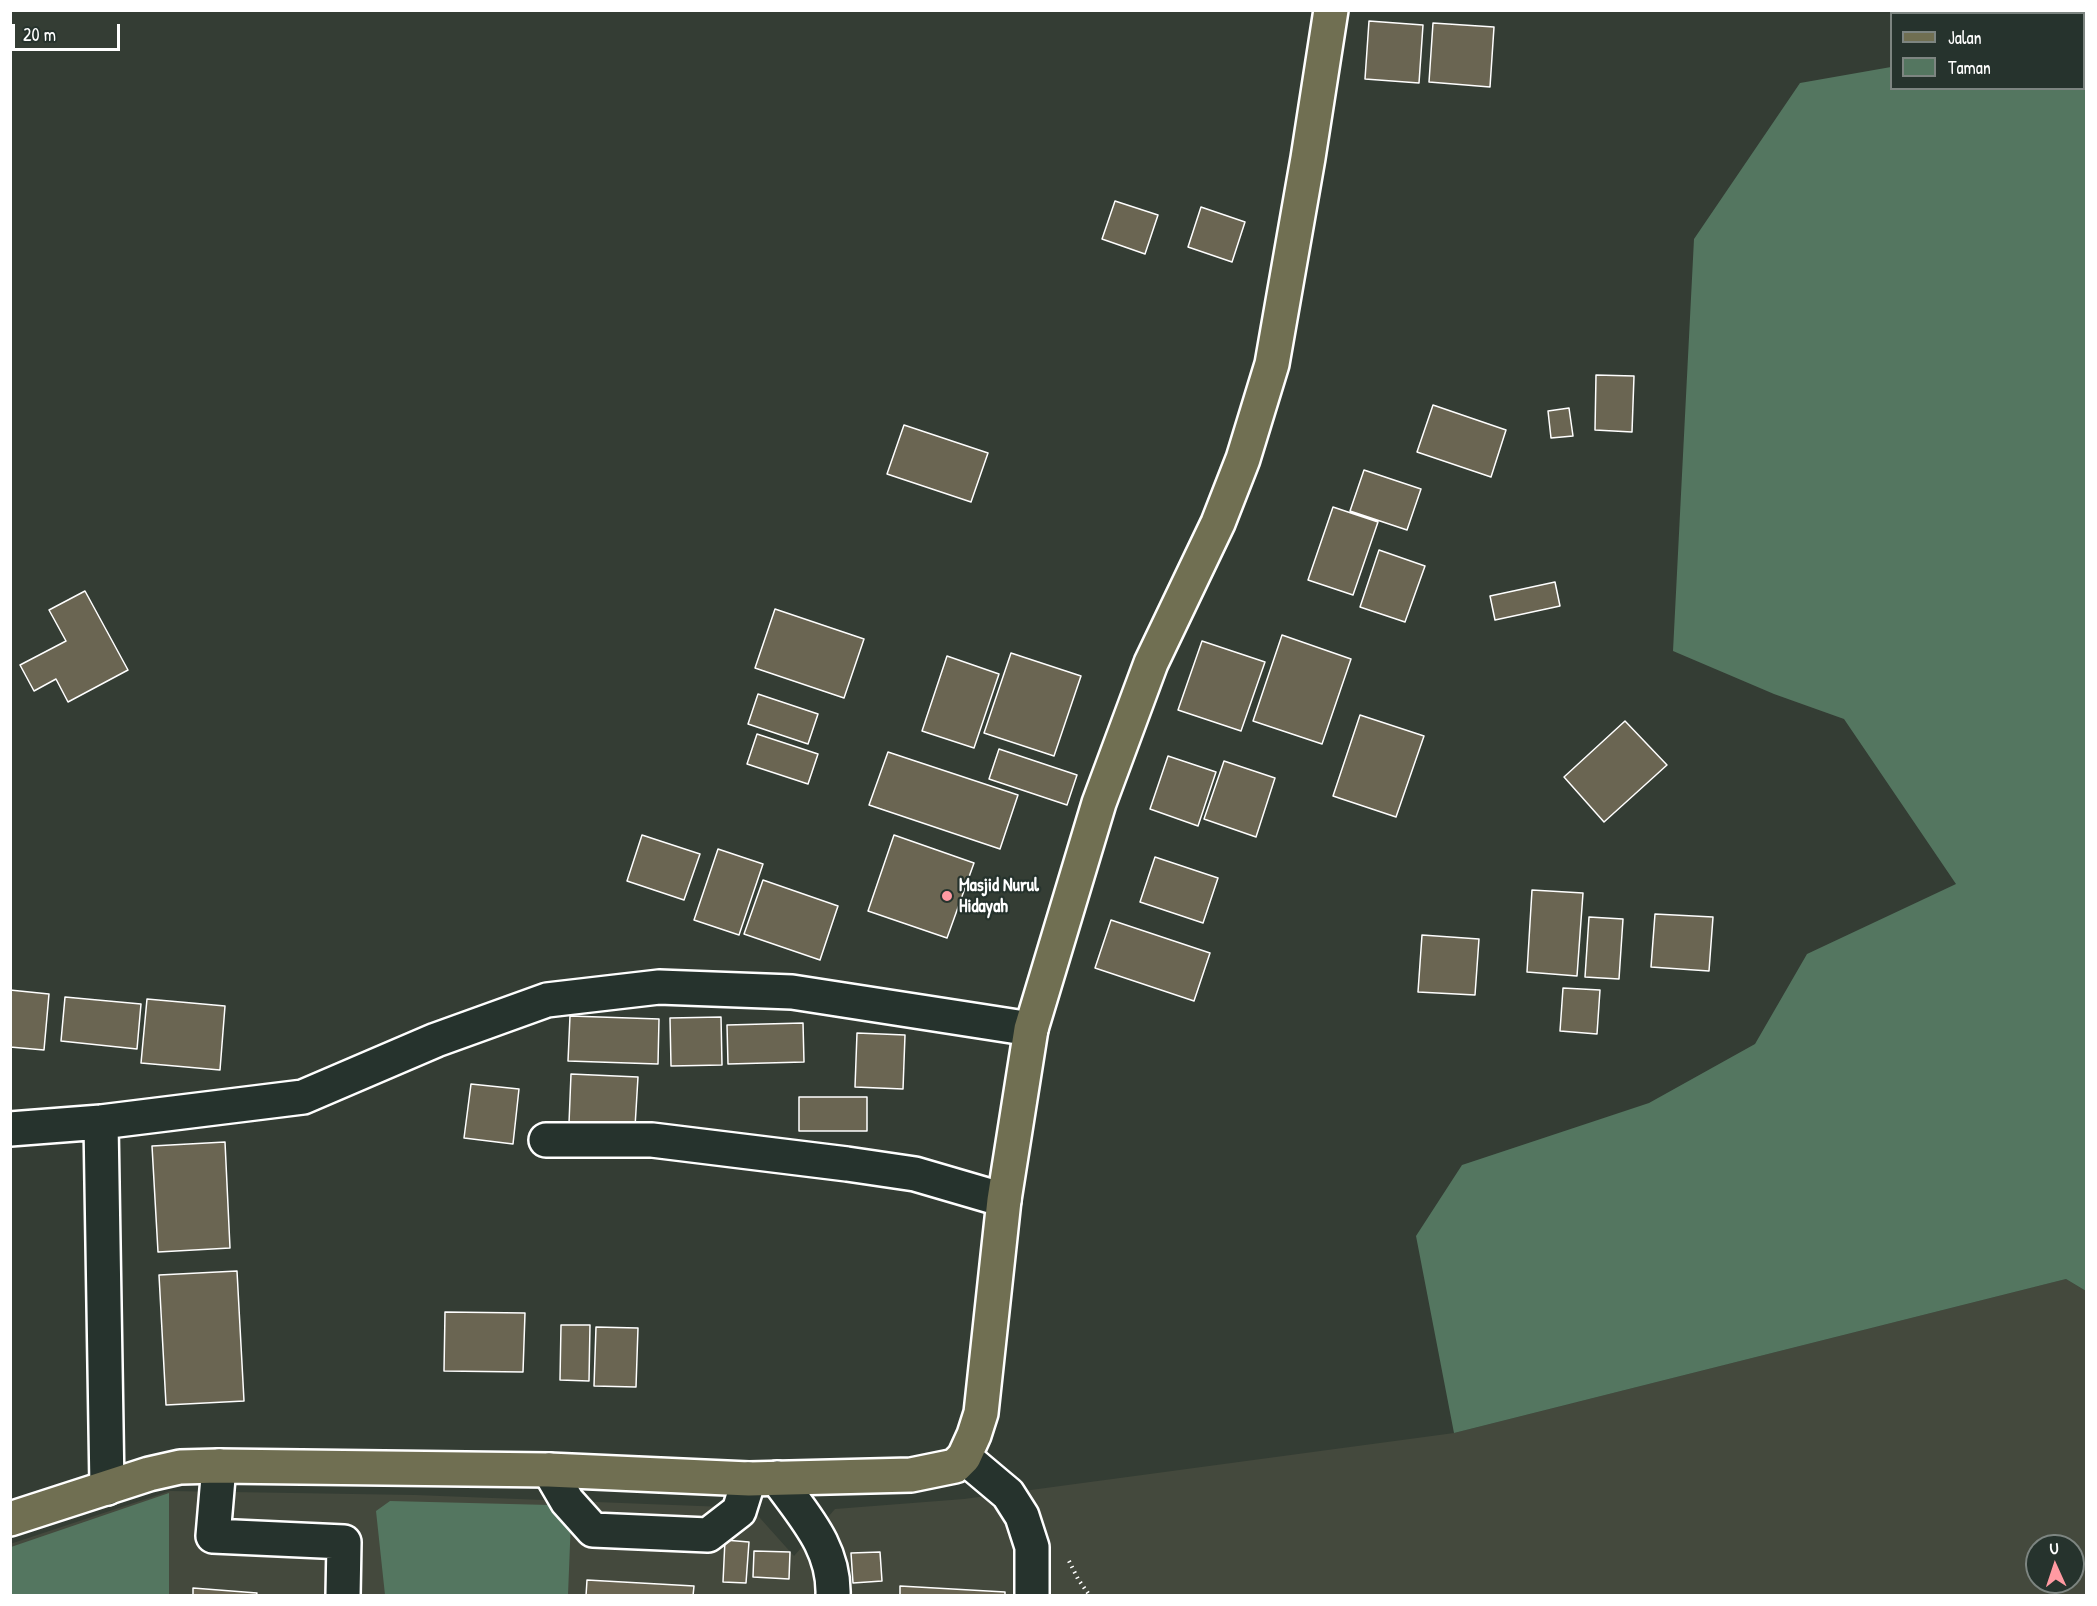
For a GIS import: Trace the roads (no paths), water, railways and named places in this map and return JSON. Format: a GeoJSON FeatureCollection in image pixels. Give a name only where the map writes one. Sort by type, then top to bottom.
{"type":"FeatureCollection","features":[{"type":"Feature","properties":{"kind":"main road"},"geometry":{"type":"LineString","coordinates":[[10,1519],[149,1474],[180,1467],[549,1470],[763,1478],[911,1475],[955,1466],[964,1456],[981,1413],[1004,1200],[1031,1029],[1099,803],[1151,663],[1218,523],[1243,459],[1272,364],[1331,10]]}},
{"type":"Feature","properties":{"kind":"street"},"geometry":{"type":"LineString","coordinates":[[10,1129],[101,1122],[303,1097],[436,1040],[547,1000],[659,987],[792,992],[1031,1029]]}},
{"type":"Feature","properties":{"kind":"street"},"geometry":{"type":"LineString","coordinates":[[101,1122],[107,1488]]}},
{"type":"Feature","properties":{"kind":"street"},"geometry":{"type":"LineString","coordinates":[[546,1140],[652,1140],[847,1164],[915,1174],[1004,1200]]}},
{"type":"Feature","properties":{"kind":"street"},"geometry":{"type":"LineString","coordinates":[[964,1456],[1008,1494],[1022,1516],[1032,1547],[1032,1596]]}},
{"type":"Feature","properties":{"kind":"street"},"geometry":{"type":"LineString","coordinates":[[219,1466],[213,1536],[344,1542],[343,1596]]}},
{"type":"Feature","properties":{"kind":"street"},"geometry":{"type":"LineString","coordinates":[[549,1470],[567,1501],[593,1530],[708,1535],[739,1511],[763,1478],[802,1511],[828,1554],[833,1596]]}},
{"type":"Feature","properties":{"kind":"place","name":"Masjid Nurul Hidayah"},"geometry":{"type":"Point","coordinates":[947,896]}}]}
